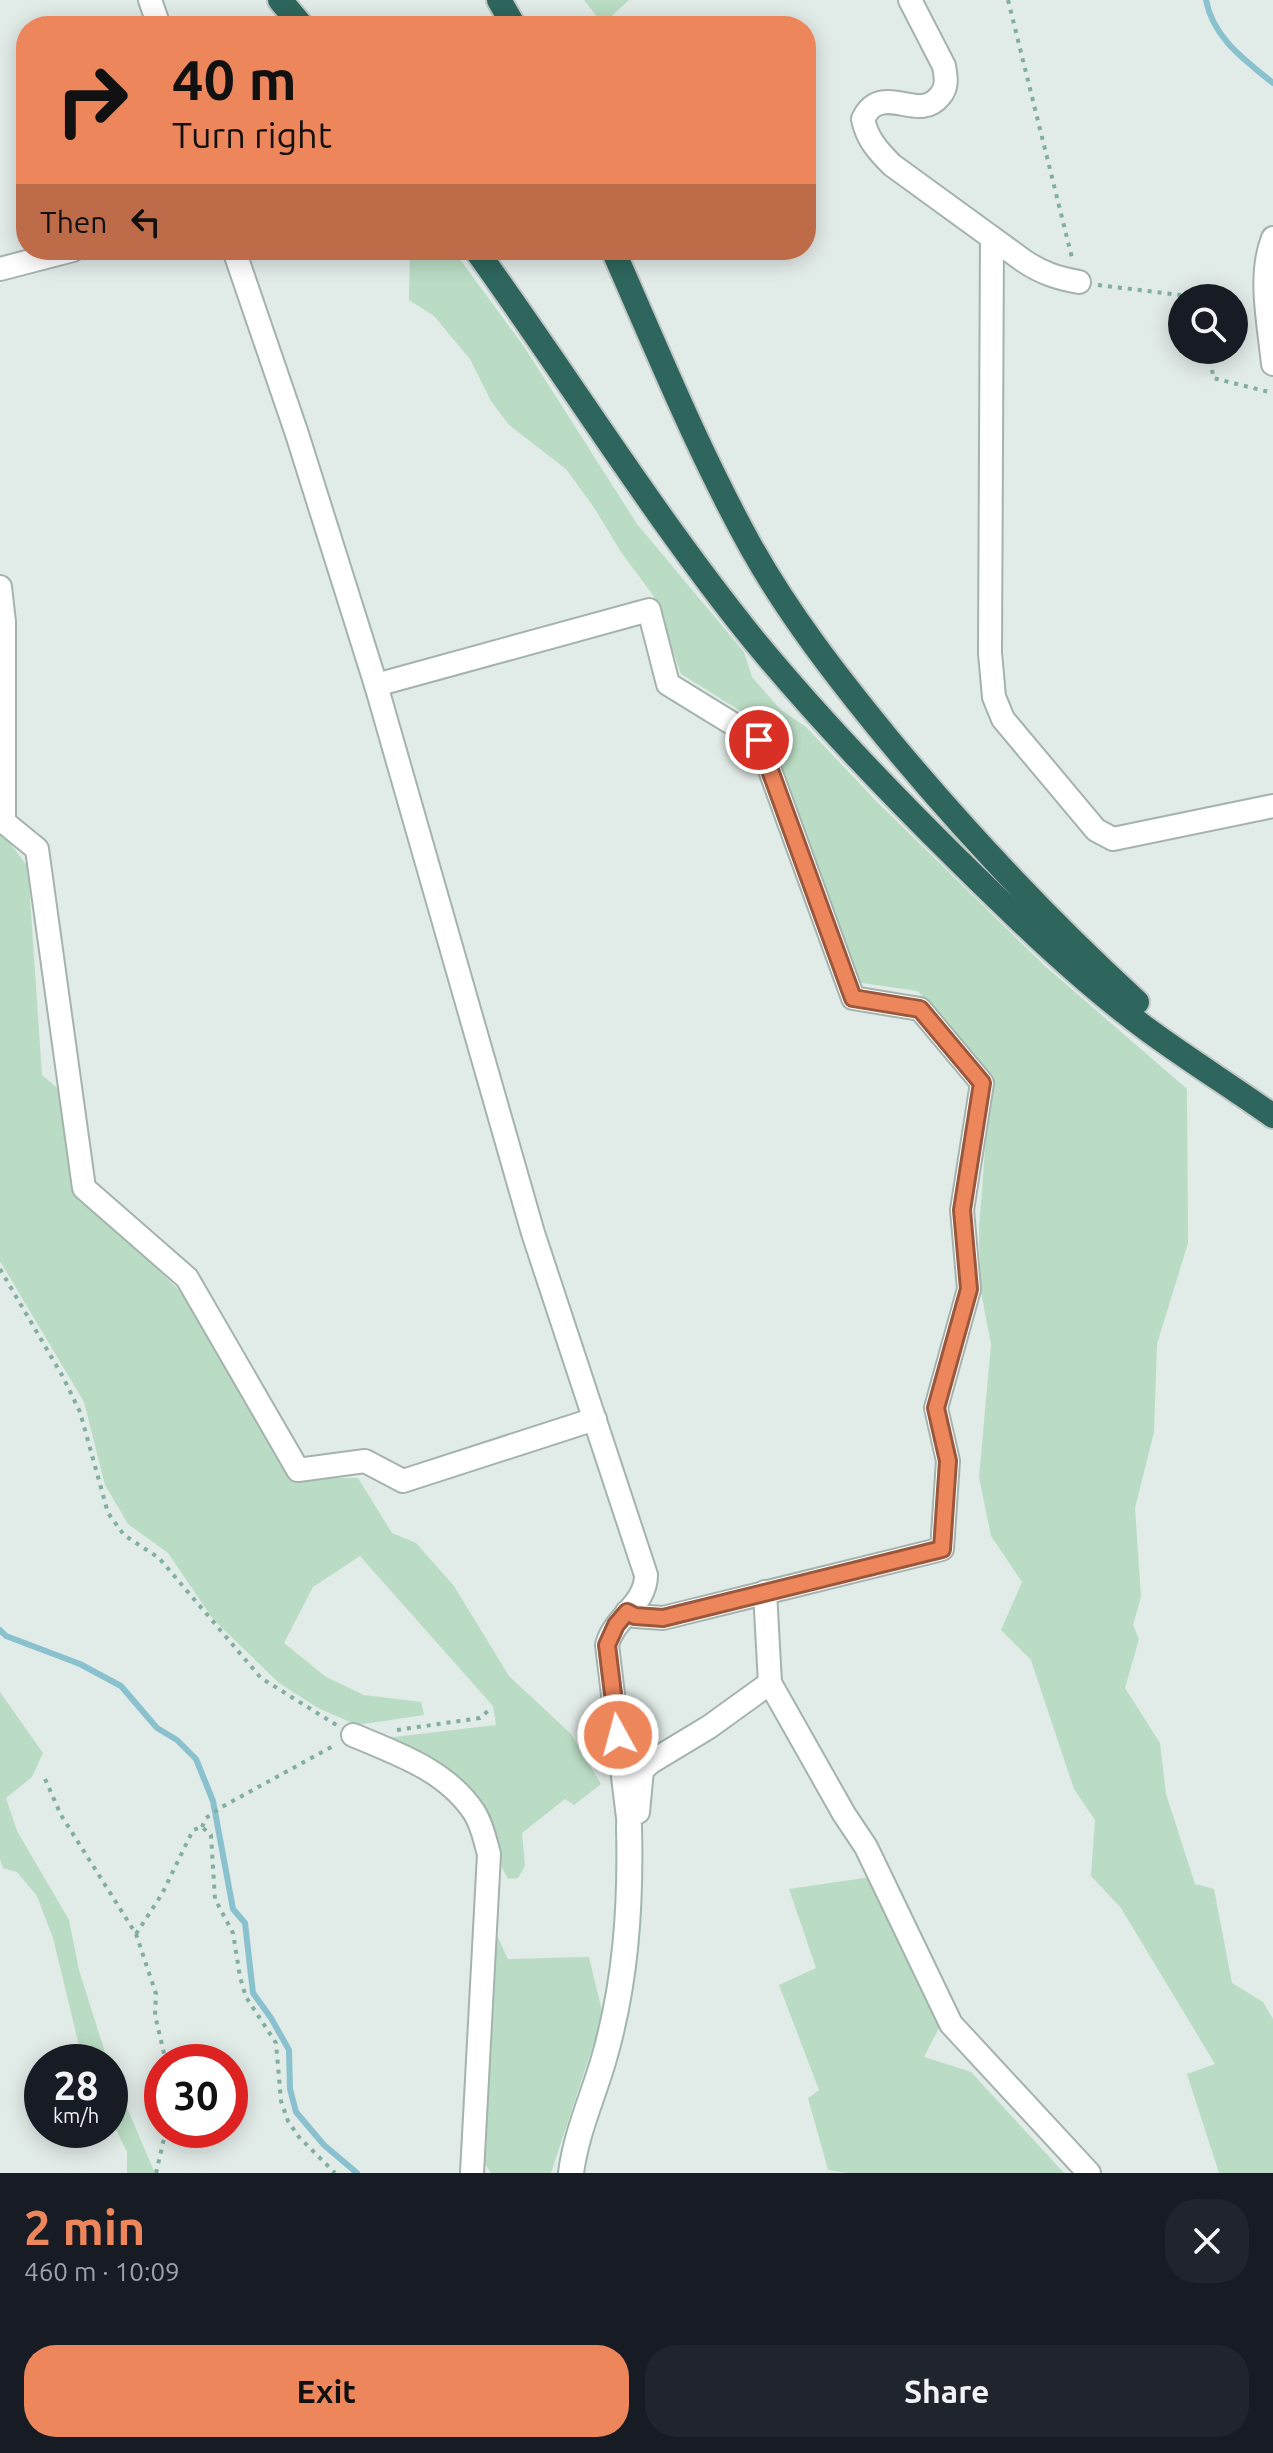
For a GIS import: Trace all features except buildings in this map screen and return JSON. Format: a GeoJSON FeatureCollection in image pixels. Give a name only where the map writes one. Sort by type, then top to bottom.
{"type":"FeatureCollection","features":[{"type":"Feature","properties":{"kind":"highway"},"geometry":{"type":"LineString","coordinates":[[280,0],[294,16]]}},
{"type":"Feature","properties":{"kind":"highway"},"geometry":{"type":"LineString","coordinates":[[483,260],[679,543],[754,640],[835,733],[1010,912],[1077,973],[1149,1030],[1273,1116]]}},
{"type":"Feature","properties":{"kind":"highway"},"geometry":{"type":"LineString","coordinates":[[617,260],[704,457],[752,548],[802,627],[932,792],[1003,869],[1074,944],[1235,1089]]}},
{"type":"Feature","properties":{"kind":"street"},"geometry":{"type":"LineString","coordinates":[[910,0],[944,66],[944,90],[932,104],[923,107],[873,105],[863,119],[866,132],[892,165],[992,238],[1040,271],[1079,282]]}},
{"type":"Feature","properties":{"kind":"street"},"geometry":{"type":"LineString","coordinates":[[992,238],[990,653],[997,709],[1096,830],[1107,838],[1273,806]]}},
{"type":"Feature","properties":{"kind":"street"},"geometry":{"type":"LineString","coordinates":[[1273,238],[1267,252],[1266,280],[1273,364]]}},
{"type":"Feature","properties":{"kind":"street"},"geometry":{"type":"LineString","coordinates":[[0,269],[35,260]]}},
{"type":"Feature","properties":{"kind":"street"},"geometry":{"type":"LineString","coordinates":[[237,260],[297,434],[376,685],[533,1233],[646,1575],[646,1587],[616,1625],[607,1645],[629,1826],[631,1881],[626,1957],[604,2061],[578,2140],[571,2173]]}},
{"type":"Feature","properties":{"kind":"street"},"geometry":{"type":"LineString","coordinates":[[0,587],[4,622],[4,822],[37,849],[84,1188],[187,1278],[298,1470],[365,1461],[403,1481],[595,1419]]}},
{"type":"Feature","properties":{"kind":"street"},"geometry":{"type":"LineString","coordinates":[[376,685],[649,610],[668,684],[759,740],[853,998],[920,1009],[982,1083],[962,1210],[969,1289],[936,1408],[948,1461],[942,1549],[663,1618],[635,1616],[627,1612]]}},
{"type":"Feature","properties":{"kind":"street"},"geometry":{"type":"LineString","coordinates":[[765,1592],[770,1683],[866,1847],[951,2024],[1089,2173]]}},
{"type":"Feature","properties":{"kind":"street"},"geometry":{"type":"LineString","coordinates":[[629,1826],[638,1812],[642,1770],[770,1683]]}},
{"type":"Feature","properties":{"kind":"street"},"geometry":{"type":"LineString","coordinates":[[353,1735],[431,1769],[451,1786],[474,1812],[489,1854],[472,2173]]}},
{"type":"Feature","properties":{"kind":"path"},"geometry":{"type":"LineString","coordinates":[[1008,0],[1079,282],[1168,293]]}},
{"type":"Feature","properties":{"kind":"path"},"geometry":{"type":"LineString","coordinates":[[1212,364],[1213,378],[1273,393]]}},
{"type":"Feature","properties":{"kind":"path"},"geometry":{"type":"LineString","coordinates":[[0,1269],[80,1412],[108,1513],[124,1535],[159,1558],[261,1678],[353,1735]]}},
{"type":"Feature","properties":{"kind":"path"},"geometry":{"type":"LineString","coordinates":[[136,1934],[162,1894],[193,1830],[202,1827],[212,1813],[353,1735],[480,1718],[489,1710]]}},
{"type":"Feature","properties":{"kind":"path"},"geometry":{"type":"LineString","coordinates":[[45,1779],[61,1815],[136,1934],[156,1994],[155,2015],[162,2044]]}},
{"type":"Feature","properties":{"kind":"path"},"geometry":{"type":"LineString","coordinates":[[202,1827],[211,1835],[215,1899],[233,1933],[246,1997],[276,2043],[281,2101],[288,2121],[299,2137],[335,2173]]}},
{"type":"Feature","properties":{"kind":"path"},"geometry":{"type":"LineString","coordinates":[[156,2173],[162,2148]]}},
{"type":"Feature","properties":{"kind":"green space"},"geometry":{"type":"Polygon","coordinates":[[[584,0],[629,0],[612,16],[597,16],[584,0]]]}},
{"type":"Feature","properties":{"kind":"green space"},"geometry":{"type":"Polygon","coordinates":[[[410,260],[460,260],[525,348],[637,524],[744,652],[752,677],[781,710],[806,727],[878,803],[1045,966],[1187,1089],[1188,1243],[1157,1344],[1154,1432],[1135,1508],[1141,1597],[1133,1625],[1139,1639],[1125,1688],[1160,1743],[1166,1794],[1195,1884],[1214,1889],[1232,1983],[1263,2002],[1273,2019],[1273,2173],[1219,2173],[1187,2074],[1215,2064],[1121,1908],[1091,1876],[1095,1820],[1074,1789],[1031,1660],[1001,1630],[1022,1582],[991,1536],[979,1477],[991,1344],[980,1287],[979,1228],[990,1085],[918,991],[855,982],[760,723],[681,674],[653,595],[566,469],[509,425],[491,401],[470,359],[434,316],[409,300],[410,260]]]}},
{"type":"Feature","properties":{"kind":"green space"},"geometry":{"type":"Polygon","coordinates":[[[0,830],[28,867],[42,1075],[63,1093],[74,1188],[182,1293],[295,1478],[358,1478],[392,1533],[416,1543],[454,1586],[509,1676],[571,1734],[601,1784],[574,1805],[565,1799],[522,1833],[525,1866],[518,1878],[508,1879],[472,1800],[453,1773],[427,1756],[377,1739],[496,1725],[493,1706],[360,1556],[313,1587],[284,1643],[326,1677],[364,1695],[421,1702],[424,1715],[357,1725],[318,1708],[279,1683],[213,1619],[168,1553],[128,1524],[105,1485],[84,1402],[0,1261],[0,830]]]}},
{"type":"Feature","properties":{"kind":"green space"},"geometry":{"type":"Polygon","coordinates":[[[0,1692],[43,1753],[32,1777],[6,1798],[17,1831],[69,1920],[79,1970],[102,2044],[79,2044],[53,1938],[37,1896],[17,1872],[3,1868],[0,1859],[0,1692]]]}},
{"type":"Feature","properties":{"kind":"green space"},"geometry":{"type":"Polygon","coordinates":[[[871,1877],[939,2028],[924,2057],[971,2072],[1064,2173],[848,2173],[828,2170],[808,2098],[819,2090],[779,1985],[816,1968],[789,1889],[871,1877]]]}},
{"type":"Feature","properties":{"kind":"green space"},"geometry":{"type":"Polygon","coordinates":[[[492,1925],[508,1959],[589,1957],[603,2015],[551,2173],[491,2173],[483,2161],[492,1925]]]}},
{"type":"Feature","properties":{"kind":"green space"},"geometry":{"type":"Polygon","coordinates":[[[128,2110],[154,2173],[127,2173],[128,2110]]]}},
{"type":"Feature","properties":{"kind":"waterway"},"geometry":{"type":"LineString","coordinates":[[1206,0],[1215,26],[1223,37],[1241,57],[1273,83]]}},
{"type":"Feature","properties":{"kind":"waterway"},"geometry":{"type":"LineString","coordinates":[[0,1630],[6,1636],[80,1664],[121,1686],[157,1728],[177,1740],[196,1759],[213,1801],[233,1909],[245,1923],[253,1993],[289,2050],[290,2089],[296,2112],[324,2145],[357,2173]]}},
{"type":"Feature","properties":{"kind":"route"},"geometry":{"type":"LineString","coordinates":[[618,1735],[607,1645],[616,1625],[627,1612],[635,1616],[663,1618],[942,1549],[948,1461],[936,1408],[969,1289],[962,1210],[982,1083],[920,1009],[853,998],[759,740]]}}]}
